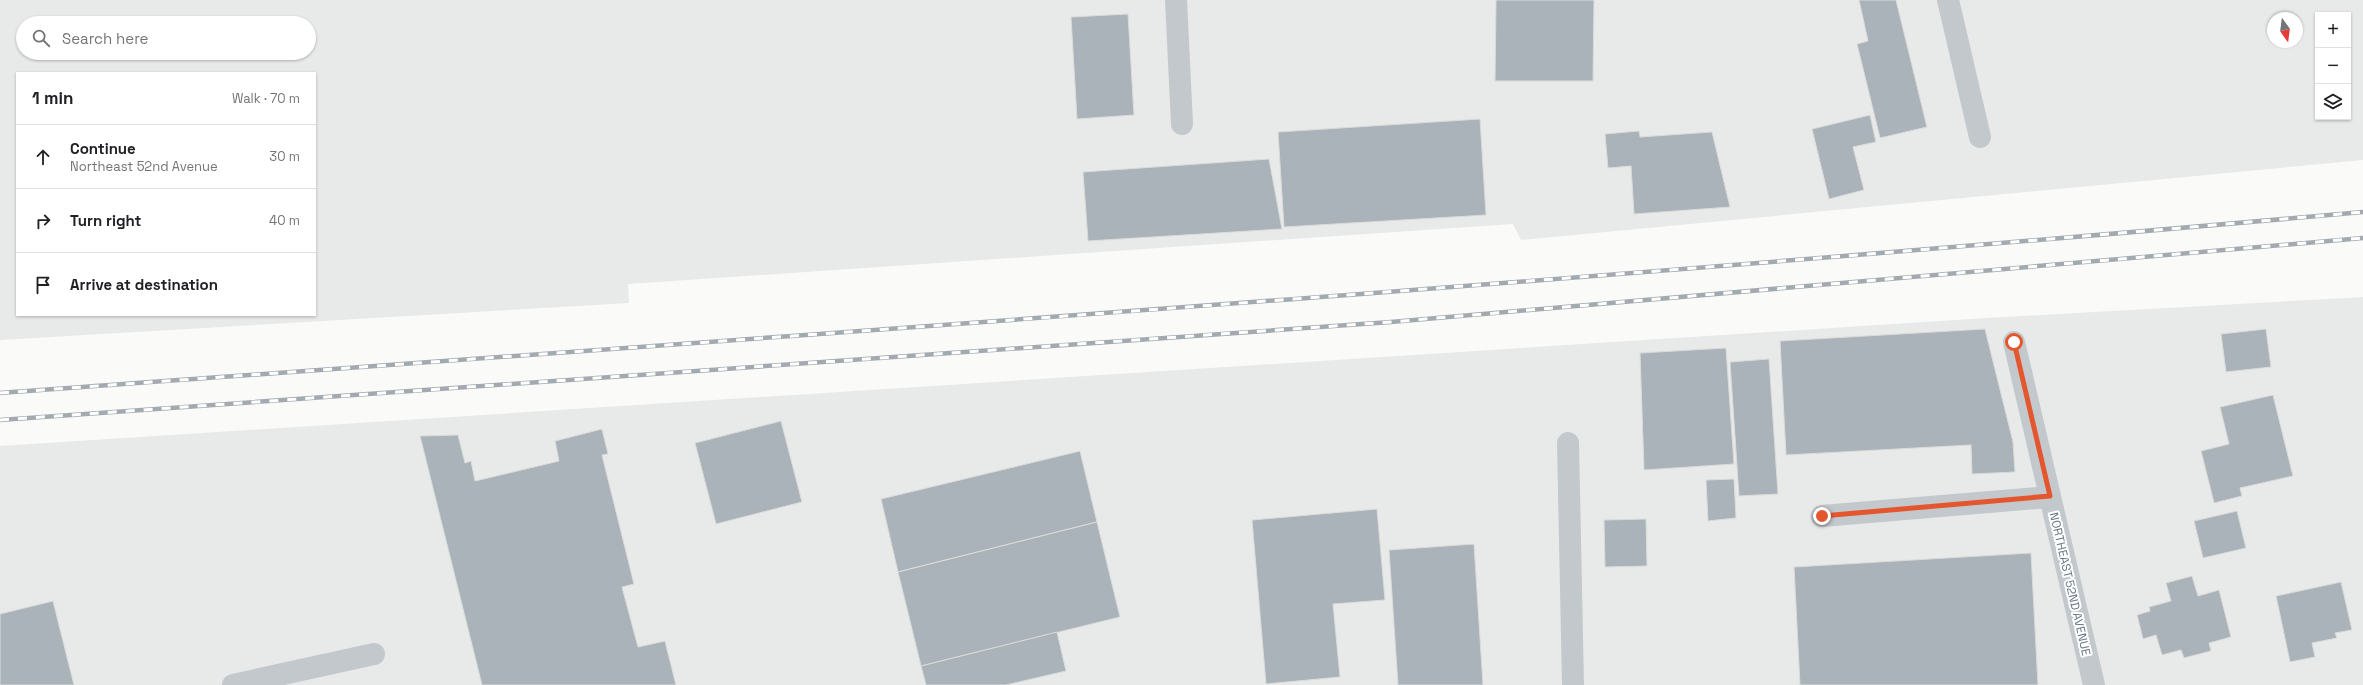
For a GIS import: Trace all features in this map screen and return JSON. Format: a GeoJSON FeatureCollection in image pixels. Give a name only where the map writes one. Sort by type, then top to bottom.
{"type":"FeatureCollection","features":[{"type":"Feature","properties":{"kind":"street"},"geometry":{"type":"LineString","coordinates":[[1176,0],[1182,124]]}},
{"type":"Feature","properties":{"kind":"street"},"geometry":{"type":"LineString","coordinates":[[1948,0],[1980,137]]}},
{"type":"Feature","properties":{"kind":"street","name":"NORTHEAST 52ND AVENUE"},"geometry":{"type":"LineString","coordinates":[[2014,342],[2094,685]]}},
{"type":"Feature","properties":{"kind":"street"},"geometry":{"type":"LineString","coordinates":[[1568,443],[1573,685]]}},
{"type":"Feature","properties":{"kind":"street"},"geometry":{"type":"LineString","coordinates":[[1822,516],[2050,496]]}},
{"type":"Feature","properties":{"kind":"street"},"geometry":{"type":"LineString","coordinates":[[233,685],[374,654]]}},
{"type":"Feature","properties":{"kind":"shaded area"},"geometry":{"type":"Polygon","coordinates":[[[0,0],[2363,0],[2363,160],[1521,240],[1513,224],[628,284],[629,303],[0,340],[0,0]]]}},
{"type":"Feature","properties":{"kind":"shaded area"},"geometry":{"type":"Polygon","coordinates":[[[2363,297],[2363,685],[0,685],[0,446],[1986,318],[2363,297]]]}},
{"type":"Feature","properties":{"kind":"building"},"geometry":{"type":"Polygon","coordinates":[[[1496,0],[1594,0],[1593,81],[1495,81],[1496,0]]]}},
{"type":"Feature","properties":{"kind":"building"},"geometry":{"type":"Polygon","coordinates":[[[1859,0],[1896,0],[1927,127],[1880,138],[1857,44],[1868,41],[1859,0]]]}},
{"type":"Feature","properties":{"kind":"building"},"geometry":{"type":"Polygon","coordinates":[[[1128,14],[1134,115],[1077,119],[1071,17],[1128,14]]]}},
{"type":"Feature","properties":{"kind":"building"},"geometry":{"type":"Polygon","coordinates":[[[1870,115],[1876,142],[1853,147],[1864,190],[1829,199],[1812,129],[1870,115]]]}},
{"type":"Feature","properties":{"kind":"building"},"geometry":{"type":"Polygon","coordinates":[[[1480,119],[1486,215],[1284,227],[1278,132],[1480,119]]]}},
{"type":"Feature","properties":{"kind":"building"},"geometry":{"type":"Polygon","coordinates":[[[1639,131],[1640,137],[1712,132],[1730,207],[1634,214],[1631,166],[1608,168],[1605,134],[1639,131]]]}},
{"type":"Feature","properties":{"kind":"building"},"geometry":{"type":"Polygon","coordinates":[[[1269,159],[1282,229],[1088,241],[1083,172],[1269,159]]]}},
{"type":"Feature","properties":{"kind":"building"},"geometry":{"type":"Polygon","coordinates":[[[1985,329],[2013,442],[2015,472],[1972,474],[1971,445],[1786,455],[1780,341],[1985,329]]]}},
{"type":"Feature","properties":{"kind":"building"},"geometry":{"type":"Polygon","coordinates":[[[2266,329],[2271,367],[2226,372],[2221,334],[2266,329]]]}},
{"type":"Feature","properties":{"kind":"building"},"geometry":{"type":"Polygon","coordinates":[[[1726,348],[1734,464],[1644,470],[1640,353],[1726,348]]]}},
{"type":"Feature","properties":{"kind":"building"},"geometry":{"type":"Polygon","coordinates":[[[1769,359],[1778,494],[1739,496],[1730,362],[1769,359]]]}},
{"type":"Feature","properties":{"kind":"building"},"geometry":{"type":"Polygon","coordinates":[[[2273,395],[2293,476],[2240,488],[2242,496],[2214,503],[2201,451],[2229,444],[2220,407],[2273,395]]]}},
{"type":"Feature","properties":{"kind":"building"},"geometry":{"type":"Polygon","coordinates":[[[781,421],[802,502],[716,524],[695,443],[781,421]]]}},
{"type":"Feature","properties":{"kind":"building"},"geometry":{"type":"Polygon","coordinates":[[[602,429],[608,454],[602,455],[634,584],[622,587],[638,647],[665,641],[676,685],[482,685],[420,436],[458,435],[465,463],[471,461],[475,481],[559,461],[555,441],[602,429]]]}},
{"type":"Feature","properties":{"kind":"building"},"geometry":{"type":"Polygon","coordinates":[[[1080,451],[1097,522],[898,572],[881,499],[1080,451]]]}},
{"type":"Feature","properties":{"kind":"building"},"geometry":{"type":"Polygon","coordinates":[[[1734,479],[1736,518],[1708,521],[1706,480],[1734,479]]]}},
{"type":"Feature","properties":{"kind":"building"},"geometry":{"type":"Polygon","coordinates":[[[1377,509],[1385,600],[1333,604],[1340,677],[1266,684],[1252,520],[1377,509]]]}},
{"type":"Feature","properties":{"kind":"building"},"geometry":{"type":"Polygon","coordinates":[[[2237,511],[2246,548],[2203,558],[2194,521],[2237,511]]]}},
{"type":"Feature","properties":{"kind":"building"},"geometry":{"type":"Polygon","coordinates":[[[1646,519],[1647,566],[1605,567],[1604,520],[1646,519]]]}},
{"type":"Feature","properties":{"kind":"building"},"geometry":{"type":"Polygon","coordinates":[[[1097,522],[1120,617],[921,666],[898,572],[1097,522]]]}},
{"type":"Feature","properties":{"kind":"building"},"geometry":{"type":"Polygon","coordinates":[[[1474,544],[1483,685],[1398,685],[1389,550],[1474,544]]]}},
{"type":"Feature","properties":{"kind":"building"},"geometry":{"type":"Polygon","coordinates":[[[2031,553],[2038,685],[1800,685],[1794,567],[2031,553]]]}},
{"type":"Feature","properties":{"kind":"building"},"geometry":{"type":"Polygon","coordinates":[[[2192,576],[2198,596],[2219,590],[2231,637],[2209,643],[2211,651],[2184,658],[2181,650],[2162,655],[2156,635],[2143,639],[2137,615],[2150,611],[2149,607],[2171,601],[2166,583],[2192,576]]]}},
{"type":"Feature","properties":{"kind":"building"},"geometry":{"type":"Polygon","coordinates":[[[2341,582],[2352,630],[2335,633],[2337,638],[2312,643],[2315,657],[2290,662],[2276,596],[2341,582]]]}},
{"type":"Feature","properties":{"kind":"building"},"geometry":{"type":"Polygon","coordinates":[[[53,601],[74,685],[0,685],[0,614],[53,601]]]}},
{"type":"Feature","properties":{"kind":"building"},"geometry":{"type":"Polygon","coordinates":[[[1057,632],[1066,671],[1006,685],[926,685],[921,666],[1057,632]]]}},
{"type":"Feature","properties":{"kind":"railway"},"geometry":{"type":"LineString","coordinates":[[0,393],[1477,285],[2068,238],[2363,212]]}},
{"type":"Feature","properties":{"kind":"railway"},"geometry":{"type":"LineString","coordinates":[[0,420],[1391,322],[2363,238]]}},
{"type":"Feature","properties":{"kind":"route"},"geometry":{"type":"LineString","coordinates":[[1822,516],[2050,496],[2014,342]]}}]}
